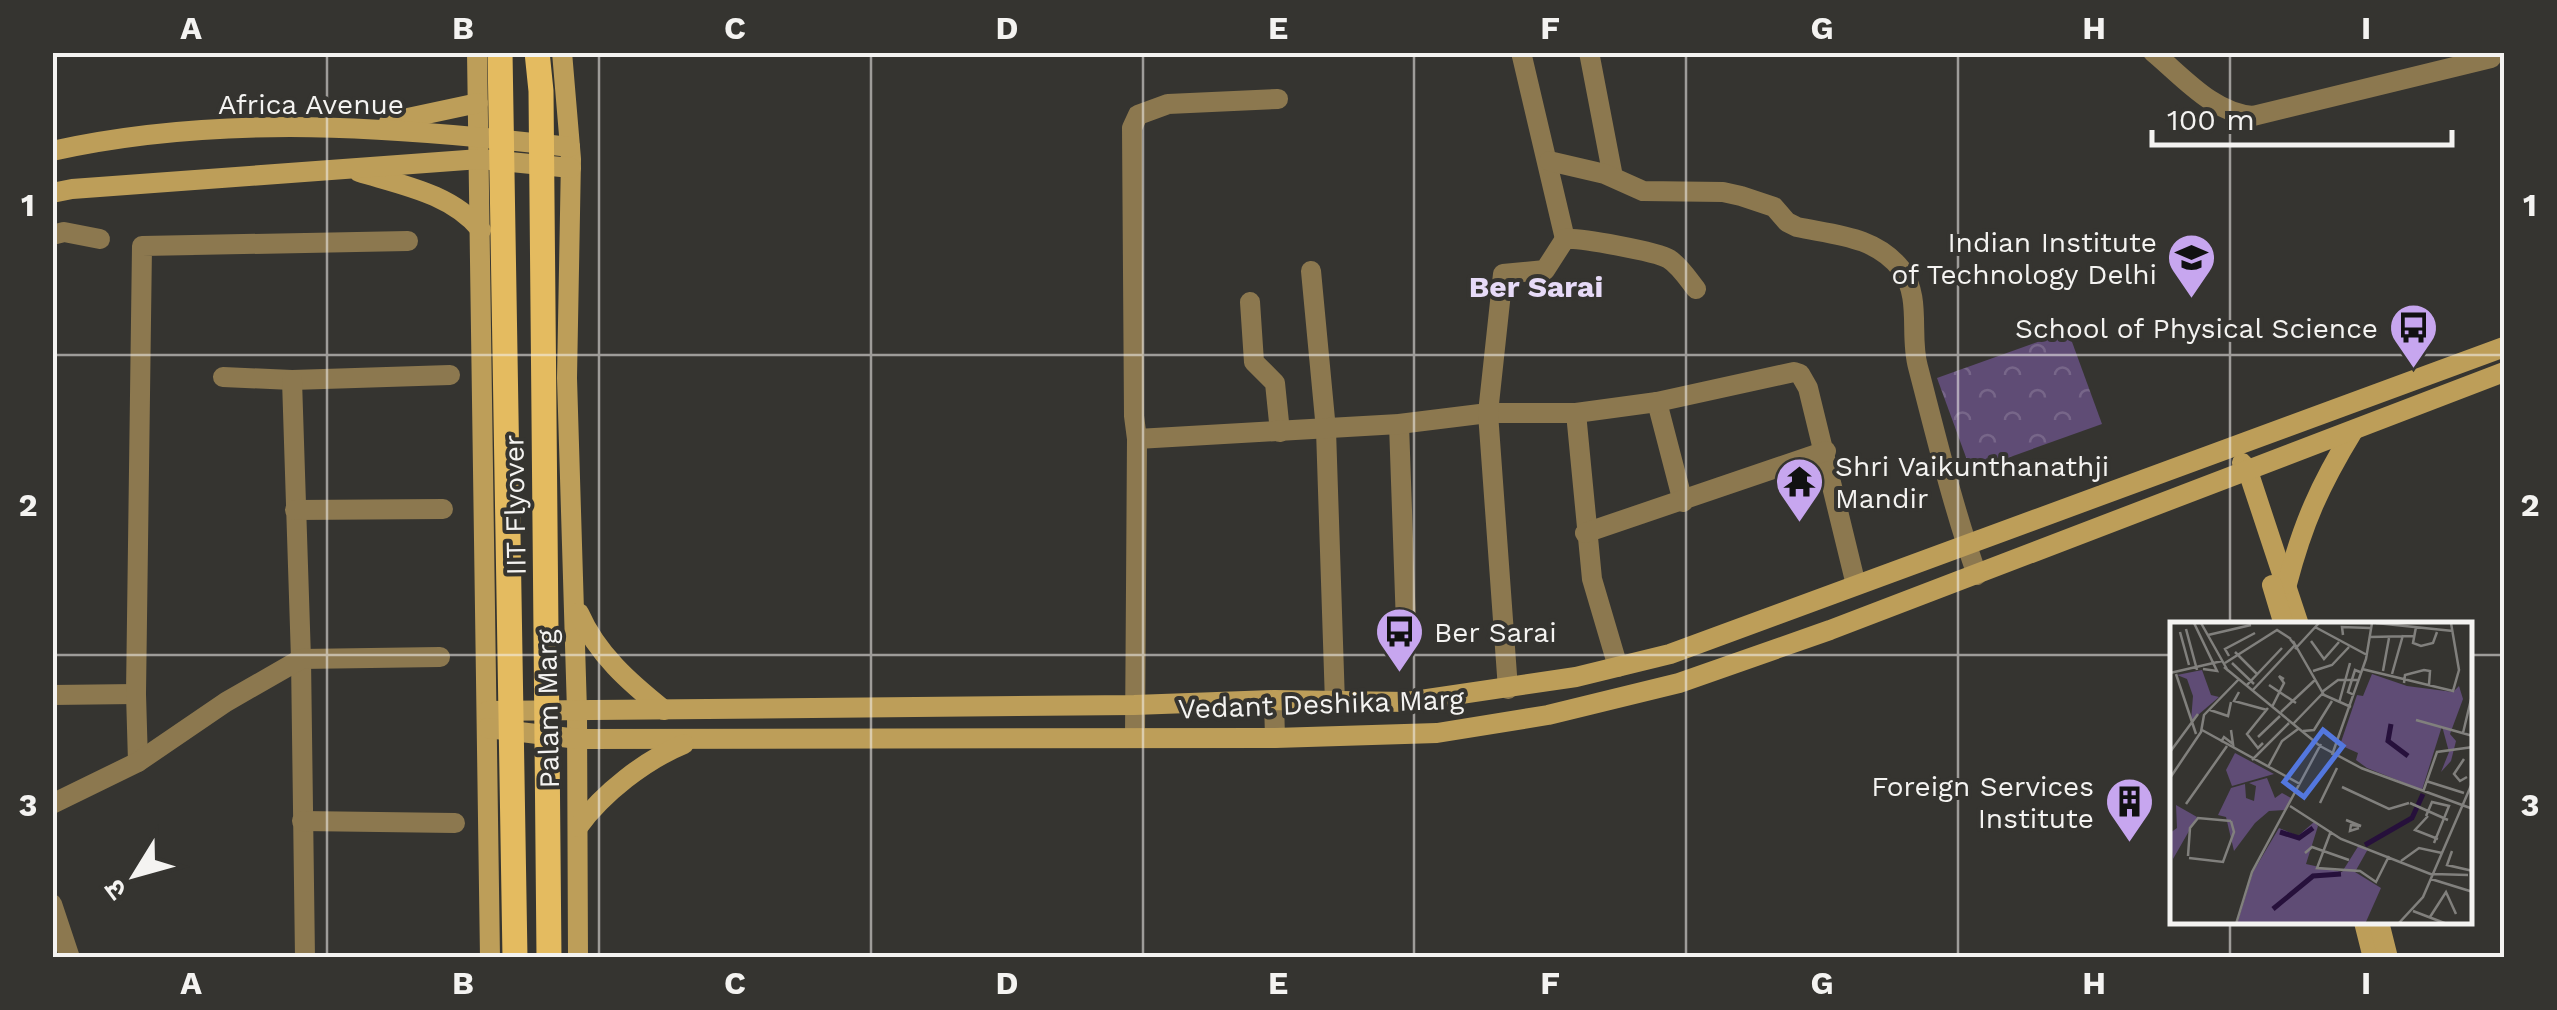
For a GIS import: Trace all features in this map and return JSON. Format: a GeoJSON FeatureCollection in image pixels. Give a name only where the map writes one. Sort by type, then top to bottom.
{"type":"FeatureCollection","features":[{"type":"Feature","properties":{"kind":"main road"},"geometry":{"type":"LineString","coordinates":[[476,52],[490,958]]}},
{"type":"Feature","properties":{"kind":"main road","name":"IIT Flyover"},"geometry":{"type":"LineString","coordinates":[[500,52],[515,958]]}},
{"type":"Feature","properties":{"kind":"main road","name":"IIT Flyover"},"geometry":{"type":"LineString","coordinates":[[536,52],[540,91],[549,958]]}},
{"type":"Feature","properties":{"kind":"main road","name":"Palam Marg"},"geometry":{"type":"LineString","coordinates":[[562,52],[571,158],[567,378],[578,711],[578,956]]}},
{"type":"Feature","properties":{"kind":"main road"},"geometry":{"type":"LineString","coordinates":[[362,126],[478,103]]}},
{"type":"Feature","properties":{"kind":"main road","name":"Africa Avenue"},"geometry":{"type":"LineString","coordinates":[[52,151],[106,139],[259,128],[362,126],[480,137],[571,158]]}},
{"type":"Feature","properties":{"kind":"main road"},"geometry":{"type":"LineString","coordinates":[[52,193],[72,188],[480,158],[571,158]]}},
{"type":"Feature","properties":{"kind":"main road"},"geometry":{"type":"LineString","coordinates":[[349,168],[454,205],[481,230]]}},
{"type":"Feature","properties":{"kind":"main road","name":"Vedant Deshika Marg"},"geometry":{"type":"LineString","coordinates":[[487,719],[578,711],[1274,700],[1406,702],[1508,689],[1670,654],[2504,347]]}},
{"type":"Feature","properties":{"kind":"main road","name":"Vedant Deshika Marg"},"geometry":{"type":"LineString","coordinates":[[487,719],[578,739],[1275,738],[1437,732],[1548,715],[1678,683],[1977,574],[2504,372]]}},
{"type":"Feature","properties":{"kind":"main road"},"geometry":{"type":"LineString","coordinates":[[2286,586],[2301,530],[2323,480],[2354,431]]}},
{"type":"Feature","properties":{"kind":"main road"},"geometry":{"type":"LineString","coordinates":[[2233,449],[2299,622]]}},
{"type":"Feature","properties":{"kind":"main road"},"geometry":{"type":"LineString","coordinates":[[2242,473],[2283,622]]}},
{"type":"Feature","properties":{"kind":"main road"},"geometry":{"type":"LineString","coordinates":[[574,602],[588,634],[615,668],[664,710]]}},
{"type":"Feature","properties":{"kind":"main road"},"geometry":{"type":"LineString","coordinates":[[578,826],[600,802],[664,752],[695,739]]}},
{"type":"Feature","properties":{"kind":"main road"},"geometry":{"type":"LineString","coordinates":[[490,958],[494,942],[506,924],[536,915],[564,926],[578,956]]}},
{"type":"Feature","properties":{"kind":"main road"},"geometry":{"type":"LineString","coordinates":[[2365,925],[2373,958]]}},
{"type":"Feature","properties":{"kind":"main road"},"geometry":{"type":"LineString","coordinates":[[2381,925],[2388,958]]}},
{"type":"Feature","properties":{"kind":"street"},"geometry":{"type":"LineString","coordinates":[[1508,689],[1488,413],[1497,318],[1503,274],[1545,270],[1565,239],[1521,52]]}},
{"type":"Feature","properties":{"kind":"street"},"geometry":{"type":"LineString","coordinates":[[1589,52],[1613,176]]}},
{"type":"Feature","properties":{"kind":"street"},"geometry":{"type":"LineString","coordinates":[[2154,52],[2211,102],[2238,115],[2253,116],[2491,58]]}},
{"type":"Feature","properties":{"kind":"street"},"geometry":{"type":"LineString","coordinates":[[1135,737],[1137,438],[1132,128],[1138,115],[1168,104],[1278,98]]}},
{"type":"Feature","properties":{"kind":"street"},"geometry":{"type":"LineString","coordinates":[[1549,162],[1613,176],[1653,192],[1723,192],[1762,202],[1797,227],[1872,243],[1901,270],[1916,317],[1918,366],[1977,574]]}},
{"type":"Feature","properties":{"kind":"street"},"geometry":{"type":"LineString","coordinates":[[52,235],[64,232],[100,238]]}},
{"type":"Feature","properties":{"kind":"street"},"geometry":{"type":"LineString","coordinates":[[1565,239],[1580,238],[1659,254],[1672,260],[1696,289]]}},
{"type":"Feature","properties":{"kind":"street"},"geometry":{"type":"LineString","coordinates":[[138,762],[142,246],[408,241]]}},
{"type":"Feature","properties":{"kind":"street"},"geometry":{"type":"LineString","coordinates":[[1311,271],[1326,430],[1335,703]]}},
{"type":"Feature","properties":{"kind":"street"},"geometry":{"type":"LineString","coordinates":[[1250,302],[1254,362],[1275,382],[1280,432]]}},
{"type":"Feature","properties":{"kind":"street"},"geometry":{"type":"LineString","coordinates":[[1137,438],[1326,430],[1488,413],[1576,413],[1657,402],[1794,372],[1800,374],[1808,388],[1856,584]]}},
{"type":"Feature","properties":{"kind":"street"},"geometry":{"type":"LineString","coordinates":[[223,377],[292,380],[450,375]]}},
{"type":"Feature","properties":{"kind":"street"},"geometry":{"type":"LineString","coordinates":[[292,380],[305,958]]}},
{"type":"Feature","properties":{"kind":"street"},"geometry":{"type":"LineString","coordinates":[[1657,402],[1683,502]]}},
{"type":"Feature","properties":{"kind":"street"},"geometry":{"type":"LineString","coordinates":[[1576,413],[1592,579],[1618,666]]}},
{"type":"Feature","properties":{"kind":"street"},"geometry":{"type":"LineString","coordinates":[[1399,424],[1406,625]]}},
{"type":"Feature","properties":{"kind":"street"},"geometry":{"type":"LineString","coordinates":[[1586,533],[1826,452]]}},
{"type":"Feature","properties":{"kind":"street"},"geometry":{"type":"LineString","coordinates":[[295,510],[443,509]]}},
{"type":"Feature","properties":{"kind":"street"},"geometry":{"type":"LineString","coordinates":[[52,804],[138,762],[226,702],[301,658],[440,658]]}},
{"type":"Feature","properties":{"kind":"street"},"geometry":{"type":"LineString","coordinates":[[52,695],[136,694]]}},
{"type":"Feature","properties":{"kind":"street"},"geometry":{"type":"LineString","coordinates":[[1274,700],[1275,738]]}},
{"type":"Feature","properties":{"kind":"street"},"geometry":{"type":"LineString","coordinates":[[302,820],[455,823]]}},
{"type":"Feature","properties":{"kind":"street"},"geometry":{"type":"LineString","coordinates":[[52,904],[70,958]]}},
{"type":"Feature","properties":{"kind":"green space"},"geometry":{"type":"Polygon","coordinates":[[[2068,331],[2102,424],[1971,471],[1937,378],[2068,331]]]}},
{"type":"Feature","properties":{"kind":"place","name":"Indian Institute of Technology Delhi"},"geometry":{"type":"Point","coordinates":[2192,300]}},
{"type":"Feature","properties":{"kind":"place","name":"School of Physical Science"},"geometry":{"type":"Point","coordinates":[2413,370]}},
{"type":"Feature","properties":{"kind":"place","name":"Shri Vaikunthanathji Mandir"},"geometry":{"type":"Point","coordinates":[1800,524]}},
{"type":"Feature","properties":{"kind":"place","name":"Ber Sarai"},"geometry":{"type":"Point","coordinates":[1399,674]}},
{"type":"Feature","properties":{"kind":"place","name":"Foreign Services Institute"},"geometry":{"type":"Point","coordinates":[2129,844]}},
{"type":"Feature","properties":{"kind":"district","name":"Ber Sarai"},"geometry":{"type":"Point","coordinates":[1536,286]}}]}
